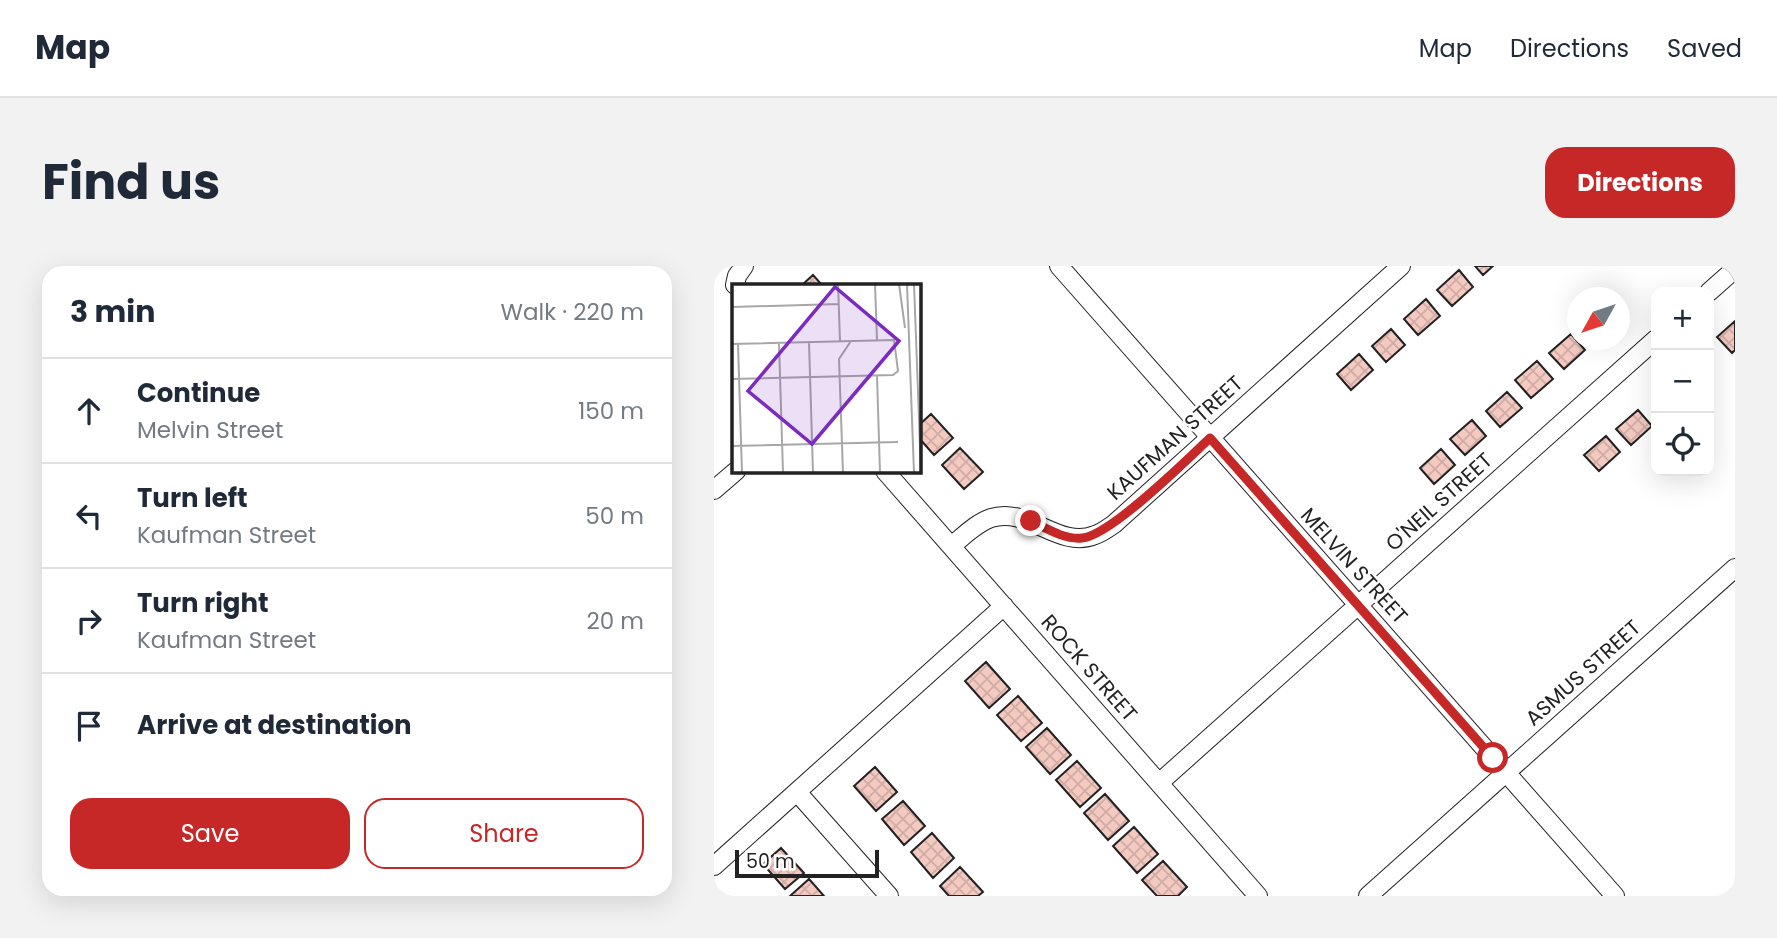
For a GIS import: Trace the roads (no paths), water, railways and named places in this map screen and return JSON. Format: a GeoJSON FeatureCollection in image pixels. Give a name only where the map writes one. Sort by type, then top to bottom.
{"type":"FeatureCollection","features":[{"type":"Feature","properties":{"kind":"street"},"geometry":{"type":"LineString","coordinates":[[735,284],[744,266]]}},
{"type":"Feature","properties":{"kind":"street","name":"MELVIN STREET"},"geometry":{"type":"LineString","coordinates":[[1059,266],[1615,896]]}},
{"type":"Feature","properties":{"kind":"street","name":"KAUFMAN STREET"},"geometry":{"type":"LineString","coordinates":[[951,546],[980,524],[1000,517],[1031,521],[1068,537],[1095,536],[1114,524],[1401,266]]}},
{"type":"Feature","properties":{"kind":"street"},"geometry":{"type":"LineString","coordinates":[[1714,287],[1733,270]]}},
{"type":"Feature","properties":{"kind":"street","name":"O'NEIL STREET"},"geometry":{"type":"LineString","coordinates":[[1159,783],[1651,343]]}},
{"type":"Feature","properties":{"kind":"street"},"geometry":{"type":"LineString","coordinates":[[714,490],[735,472]]}},
{"type":"Feature","properties":{"kind":"street","name":"ROCK STREET"},"geometry":{"type":"LineString","coordinates":[[886,472],[1258,896]]}},
{"type":"Feature","properties":{"kind":"street","name":"ASMUS STREET"},"geometry":{"type":"LineString","coordinates":[[1368,896],[1735,568]]}},
{"type":"Feature","properties":{"kind":"street"},"geometry":{"type":"LineString","coordinates":[[714,866],[1004,606]]}},
{"type":"Feature","properties":{"kind":"street"},"geometry":{"type":"LineString","coordinates":[[797,792],[889,896]]}}]}
